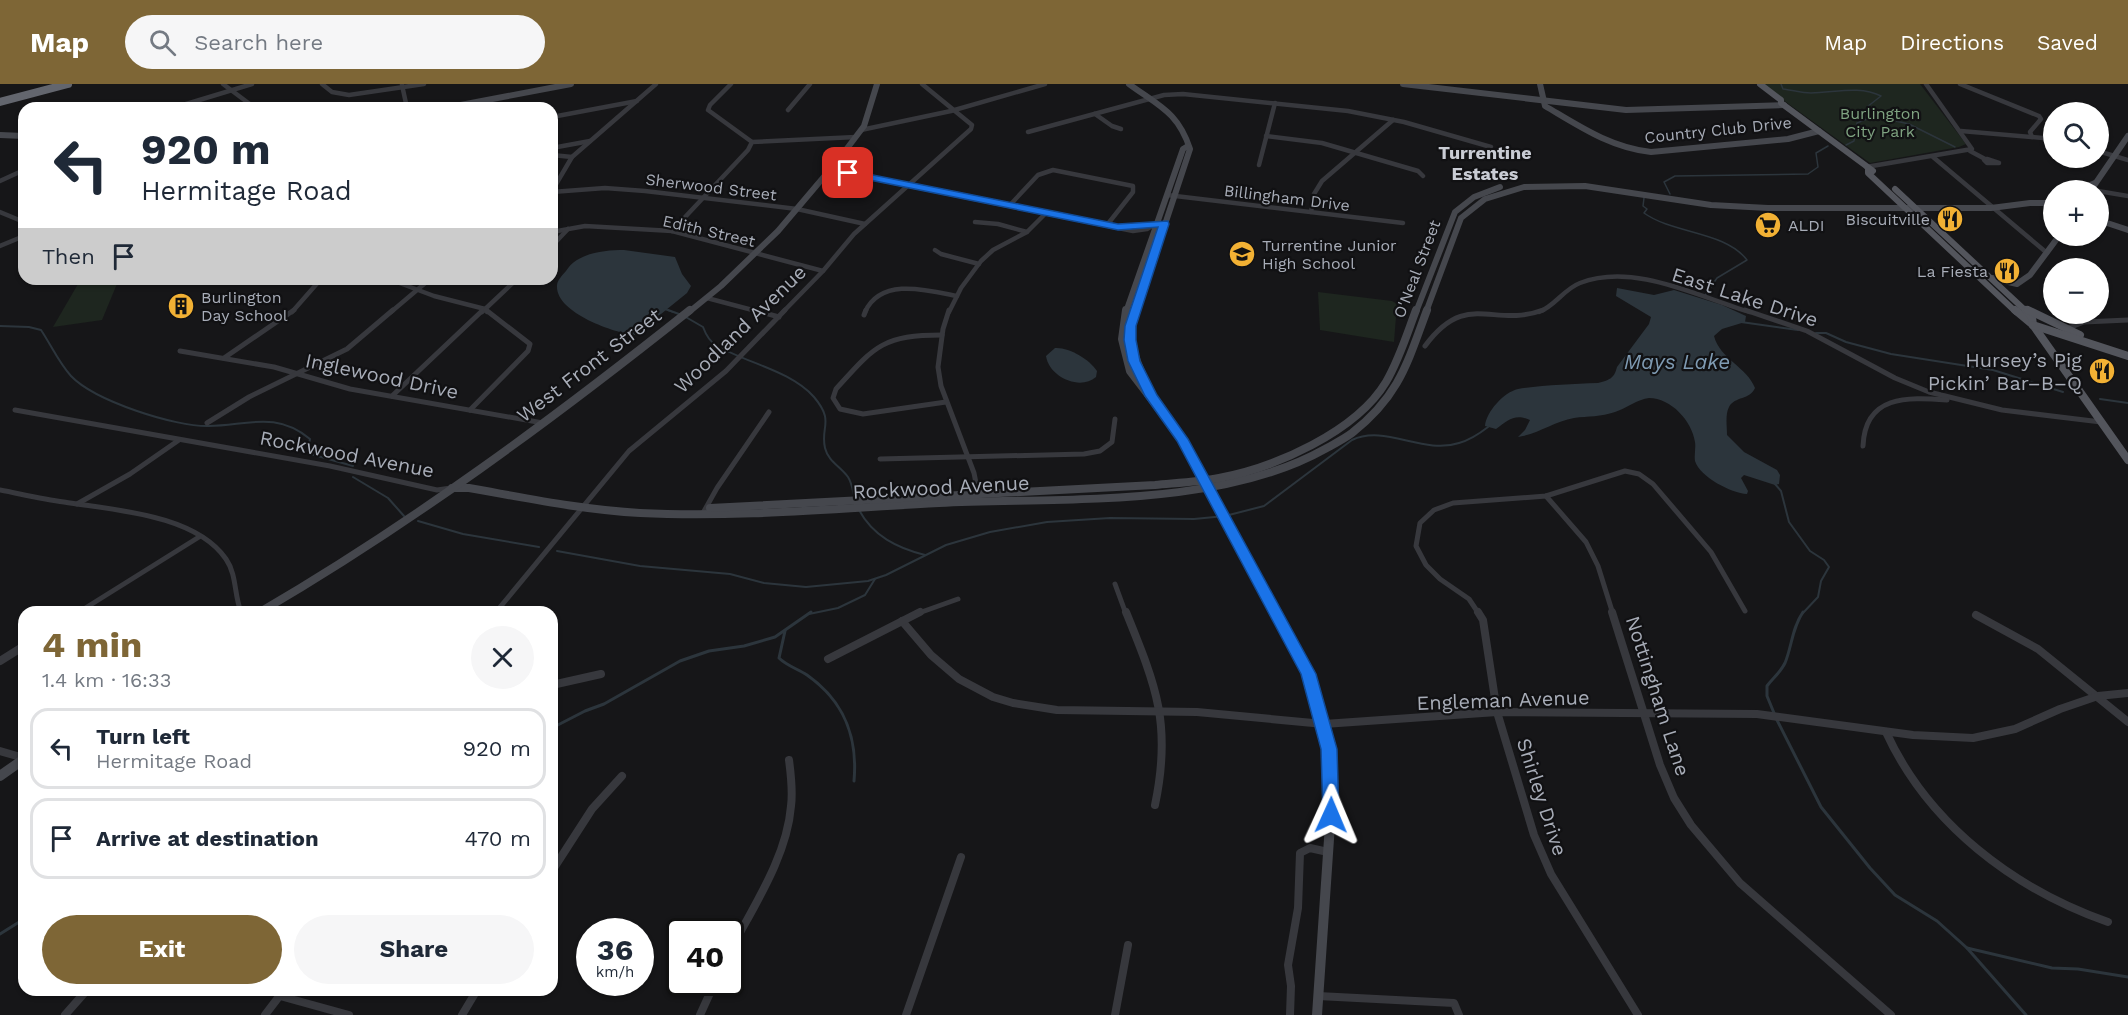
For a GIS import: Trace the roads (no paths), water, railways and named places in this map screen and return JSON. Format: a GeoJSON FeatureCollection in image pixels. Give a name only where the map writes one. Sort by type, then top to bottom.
{"type":"FeatureCollection","features":[{"type":"Feature","properties":{"kind":"highway"},"geometry":{"type":"LineString","coordinates":[[0,102],[68,84]]}},
{"type":"Feature","properties":{"kind":"main road"},"geometry":{"type":"LineString","coordinates":[[1751,84],[1774,101],[1783,104],[1875,172],[2017,301],[2032,317],[2033,325],[2047,346],[2128,460]]}},
{"type":"Feature","properties":{"kind":"main road"},"geometry":{"type":"LineString","coordinates":[[1760,84],[1783,104]]}},
{"type":"Feature","properties":{"kind":"main road"},"geometry":{"type":"LineString","coordinates":[[1867,168],[1868,173],[2022,317],[2033,325],[2115,351]]}},
{"type":"Feature","properties":{"kind":"main road"},"geometry":{"type":"LineString","coordinates":[[2025,309],[2043,318]]}},
{"type":"Feature","properties":{"kind":"main road"},"geometry":{"type":"LineString","coordinates":[[2033,325],[2043,323]]}},
{"type":"Feature","properties":{"kind":"main road"},"geometry":{"type":"LineString","coordinates":[[2054,324],[2128,356]]}},
{"type":"Feature","properties":{"kind":"main road"},"geometry":{"type":"LineString","coordinates":[[2046,329],[2065,329]]}},
{"type":"Feature","properties":{"kind":"main road"},"geometry":{"type":"LineString","coordinates":[[2047,346],[2054,337],[2070,337]]}},
{"type":"Feature","properties":{"kind":"street"},"geometry":{"type":"LineString","coordinates":[[222,84],[247,102]]}},
{"type":"Feature","properties":{"kind":"street"},"geometry":{"type":"LineString","coordinates":[[193,102],[252,84]]}},
{"type":"Feature","properties":{"kind":"street"},"geometry":{"type":"LineString","coordinates":[[322,84],[332,92],[349,95],[424,84]]}},
{"type":"Feature","properties":{"kind":"street"},"geometry":{"type":"LineString","coordinates":[[476,102],[571,84]]}},
{"type":"Feature","properties":{"kind":"street"},"geometry":{"type":"LineString","coordinates":[[558,184],[572,157],[657,84]]}},
{"type":"Feature","properties":{"kind":"street"},"geometry":{"type":"LineString","coordinates":[[731,84],[708,110],[752,142],[856,137]]}},
{"type":"Feature","properties":{"kind":"street"},"geometry":{"type":"LineString","coordinates":[[788,110],[810,84]]}},
{"type":"Feature","properties":{"kind":"street","name":"West Front Street"},"geometry":{"type":"LineString","coordinates":[[270,606],[359,553],[452,488],[640,352],[707,298],[756,254],[830,170],[861,130],[877,84]]}},
{"type":"Feature","properties":{"kind":"street","name":"Woodland Avenue"},"geometry":{"type":"LineString","coordinates":[[501,606],[635,446],[712,384],[823,271],[865,224],[971,129],[972,125],[922,84]]}},
{"type":"Feature","properties":{"kind":"street"},"geometry":{"type":"LineString","coordinates":[[861,130],[954,110],[1045,84]]}},
{"type":"Feature","properties":{"kind":"street"},"geometry":{"type":"LineString","coordinates":[[1129,84],[1171,113],[1181,124],[1190,149],[1151,238],[1124,317],[1122,334],[1125,360],[1138,384],[1151,396]]}},
{"type":"Feature","properties":{"kind":"street"},"geometry":{"type":"LineString","coordinates":[[1403,84],[1636,111],[1783,104]]}},
{"type":"Feature","properties":{"kind":"street"},"geometry":{"type":"LineString","coordinates":[[1540,84],[1543,101]]}},
{"type":"Feature","properties":{"kind":"street"},"geometry":{"type":"LineString","coordinates":[[1926,84],[1961,130],[1972,149],[1970,151]]}},
{"type":"Feature","properties":{"kind":"street"},"geometry":{"type":"LineString","coordinates":[[1960,84],[1966,84],[2039,116],[2041,119],[2030,132],[2032,136]]}},
{"type":"Feature","properties":{"kind":"street"},"geometry":{"type":"LineString","coordinates":[[403,86],[406,102]]}},
{"type":"Feature","properties":{"kind":"street"},"geometry":{"type":"LineString","coordinates":[[1028,132],[1151,99],[1183,94],[1348,111],[1393,120],[1491,147]]}},
{"type":"Feature","properties":{"kind":"street"},"geometry":{"type":"LineString","coordinates":[[558,116],[637,101]]}},
{"type":"Feature","properties":{"kind":"street","name":"Country Club Drive"},"geometry":{"type":"LineString","coordinates":[[1543,101],[1545,106],[1619,146],[1640,152],[1788,139],[1819,131]]}},
{"type":"Feature","properties":{"kind":"street"},"geometry":{"type":"LineString","coordinates":[[1258,165],[1275,103]]}},
{"type":"Feature","properties":{"kind":"street"},"geometry":{"type":"LineString","coordinates":[[1095,114],[1120,129]]}},
{"type":"Feature","properties":{"kind":"street"},"geometry":{"type":"LineString","coordinates":[[1311,212],[1316,189],[1330,174],[1393,120]]}},
{"type":"Feature","properties":{"kind":"street"},"geometry":{"type":"LineString","coordinates":[[1961,130],[2043,138]]}},
{"type":"Feature","properties":{"kind":"street"},"geometry":{"type":"LineString","coordinates":[[0,135],[18,136]]}},
{"type":"Feature","properties":{"kind":"street"},"geometry":{"type":"LineString","coordinates":[[1266,136],[1311,141],[1356,152],[1418,171],[1423,176]]}},
{"type":"Feature","properties":{"kind":"street"},"geometry":{"type":"LineString","coordinates":[[2098,180],[2128,136]]}},
{"type":"Feature","properties":{"kind":"street"},"geometry":{"type":"LineString","coordinates":[[558,147],[592,141]]}},
{"type":"Feature","properties":{"kind":"street"},"geometry":{"type":"LineString","coordinates":[[672,231],[748,150],[752,142]]}},
{"type":"Feature","properties":{"kind":"street"},"geometry":{"type":"LineString","coordinates":[[1867,168],[1970,151],[1985,159]]}},
{"type":"Feature","properties":{"kind":"street"},"geometry":{"type":"LineString","coordinates":[[2109,155],[2128,160]]}},
{"type":"Feature","properties":{"kind":"street"},"geometry":{"type":"LineString","coordinates":[[558,156],[572,157]]}},
{"type":"Feature","properties":{"kind":"street"},"geometry":{"type":"LineString","coordinates":[[1933,157],[2047,254]]}},
{"type":"Feature","properties":{"kind":"street"},"geometry":{"type":"LineString","coordinates":[[830,170],[1118,227],[1151,238]]}},
{"type":"Feature","properties":{"kind":"street"},"geometry":{"type":"LineString","coordinates":[[1010,205],[1038,175],[1053,170],[1133,186],[1133,192],[1107,225]]}},
{"type":"Feature","properties":{"kind":"street"},"geometry":{"type":"LineString","coordinates":[[0,181],[18,173]]}},
{"type":"Feature","properties":{"kind":"street","name":"O'Neal Street"},"geometry":{"type":"LineString","coordinates":[[1207,483],[1286,458],[1336,431],[1366,407],[1390,375],[1451,218],[1459,207],[1474,197],[1512,184],[1568,180],[1742,208]]}},
{"type":"Feature","properties":{"kind":"street","name":"O'Neal Street"},"geometry":{"type":"LineString","coordinates":[[1207,483],[1255,477],[1301,460],[1354,430],[1379,409],[1403,375],[1461,218],[1483,199],[1520,188],[1569,185],[1680,202],[1742,208],[2020,206]]}},
{"type":"Feature","properties":{"kind":"street","name":"Sherwood Street"},"geometry":{"type":"LineString","coordinates":[[558,192],[617,188],[797,209],[865,224]]}},
{"type":"Feature","properties":{"kind":"street"},"geometry":{"type":"LineString","coordinates":[[2109,193],[2128,196]]}},
{"type":"Feature","properties":{"kind":"street","name":"Billingham Drive"},"geometry":{"type":"LineString","coordinates":[[1171,196],[1403,223]]}},
{"type":"Feature","properties":{"kind":"street"},"geometry":{"type":"LineString","coordinates":[[2020,206],[2043,202]]}},
{"type":"Feature","properties":{"kind":"street"},"geometry":{"type":"LineString","coordinates":[[2020,206],[2043,204]]}},
{"type":"Feature","properties":{"kind":"street"},"geometry":{"type":"LineString","coordinates":[[0,212],[18,220]]}},
{"type":"Feature","properties":{"kind":"street"},"geometry":{"type":"LineString","coordinates":[[978,497],[968,457],[946,402],[938,367],[942,335],[949,311],[979,264],[993,250],[1027,232],[1046,213]]}},
{"type":"Feature","properties":{"kind":"street"},"geometry":{"type":"LineString","coordinates":[[975,222],[998,224],[1027,232]]}},
{"type":"Feature","properties":{"kind":"street"},"geometry":{"type":"LineString","coordinates":[[1118,227],[1157,224]]}},
{"type":"Feature","properties":{"kind":"street"},"geometry":{"type":"LineString","coordinates":[[1133,231],[1147,229],[1157,224]]}},
{"type":"Feature","properties":{"kind":"street"},"geometry":{"type":"LineString","coordinates":[[1157,224],[1130,335],[1134,361],[1151,396],[1182,439],[1207,483],[1301,657],[1316,694],[1324,724],[1331,768],[1317,1015]]}},
{"type":"Feature","properties":{"kind":"street"},"geometry":{"type":"LineString","coordinates":[[2109,224],[2128,230]]}},
{"type":"Feature","properties":{"kind":"street","name":"Edith Street"},"geometry":{"type":"LineString","coordinates":[[558,231],[585,226],[672,231],[823,271]]}},
{"type":"Feature","properties":{"kind":"street"},"geometry":{"type":"LineString","coordinates":[[558,240],[568,229]]}},
{"type":"Feature","properties":{"kind":"street"},"geometry":{"type":"LineString","coordinates":[[0,246],[18,238]]}},
{"type":"Feature","properties":{"kind":"street"},"geometry":{"type":"LineString","coordinates":[[1992,278],[2017,284],[2030,275],[2052,246]]}},
{"type":"Feature","properties":{"kind":"street"},"geometry":{"type":"LineString","coordinates":[[935,250],[940,254],[979,264]]}},
{"type":"Feature","properties":{"kind":"street","name":"East Lake Drive"},"geometry":{"type":"LineString","coordinates":[[1425,346],[1440,326],[1458,315],[1537,313],[1551,307],[1570,288],[1592,280],[1621,277],[1639,279],[1806,330],[1887,375],[1957,400],[2020,413],[2101,422]]}},
{"type":"Feature","properties":{"kind":"street"},"geometry":{"type":"LineString","coordinates":[[2017,284],[2017,301]]}},
{"type":"Feature","properties":{"kind":"street"},"geometry":{"type":"LineString","coordinates":[[224,358],[293,311],[316,285]]}},
{"type":"Feature","properties":{"kind":"street"},"geometry":{"type":"LineString","coordinates":[[405,285],[445,300],[485,309],[488,314],[528,342],[530,347],[470,410]]}},
{"type":"Feature","properties":{"kind":"street"},"geometry":{"type":"LineString","coordinates":[[207,423],[249,397],[347,349],[423,285]]}},
{"type":"Feature","properties":{"kind":"street"},"geometry":{"type":"LineString","coordinates":[[392,396],[511,285]]}},
{"type":"Feature","properties":{"kind":"street"},"geometry":{"type":"LineString","coordinates":[[864,315],[871,301],[897,288],[957,296]]}},
{"type":"Feature","properties":{"kind":"street"},"geometry":{"type":"LineString","coordinates":[[707,298],[779,317]]}},
{"type":"Feature","properties":{"kind":"street"},"geometry":{"type":"LineString","coordinates":[[2065,329],[2084,322],[2128,320]]}},
{"type":"Feature","properties":{"kind":"street"},"geometry":{"type":"LineString","coordinates":[[942,335],[912,334],[882,342],[836,389],[833,398],[840,409],[863,414],[946,402]]}},
{"type":"Feature","properties":{"kind":"street"},"geometry":{"type":"LineString","coordinates":[[1122,334],[1130,335]]}},
{"type":"Feature","properties":{"kind":"street","name":"Inglewood Drive"},"geometry":{"type":"LineString","coordinates":[[180,351],[274,367],[330,385],[543,423]]}},
{"type":"Feature","properties":{"kind":"street"},"geometry":{"type":"LineString","coordinates":[[1863,446],[1862,429],[1868,417],[1885,405],[1915,399],[1957,400]]}},
{"type":"Feature","properties":{"kind":"street","name":"Rockwood Avenue"},"geometry":{"type":"LineString","coordinates":[[15,410],[330,466],[437,490],[469,488],[582,508],[624,512],[705,511],[978,497],[1106,495],[1207,483]]}},
{"type":"Feature","properties":{"kind":"street"},"geometry":{"type":"LineString","coordinates":[[705,511],[717,488],[769,412]]}},
{"type":"Feature","properties":{"kind":"street"},"geometry":{"type":"LineString","coordinates":[[880,459],[1084,454],[1100,451],[1112,442],[1115,419]]}},
{"type":"Feature","properties":{"kind":"street"},"geometry":{"type":"LineString","coordinates":[[78,504],[180,440]]}},
{"type":"Feature","properties":{"kind":"street","name":"Shirley Drive"},"geometry":{"type":"LineString","coordinates":[[1638,1015],[1551,874],[1541,853],[1497,712],[1483,620],[1469,599],[1440,579],[1426,565],[1416,546],[1417,530],[1420,523],[1434,510],[1453,503],[1546,496],[1625,471],[1639,474],[1649,480],[1718,561],[1745,611]]}},
{"type":"Feature","properties":{"kind":"street"},"geometry":{"type":"LineString","coordinates":[[0,490],[169,522],[218,549],[235,575],[238,606]]}},
{"type":"Feature","properties":{"kind":"street","name":"Nottingham Lane"},"geometry":{"type":"LineString","coordinates":[[1546,496],[1586,542],[1598,566],[1660,765],[1674,798],[1691,825],[1713,854],[1748,890],[1891,1015]]}},
{"type":"Feature","properties":{"kind":"street"},"geometry":{"type":"LineString","coordinates":[[89,606],[199,537]]}},
{"type":"Feature","properties":{"kind":"street"},"geometry":{"type":"LineString","coordinates":[[1115,584],[1148,668],[1160,711],[1163,760],[1155,805]]}},
{"type":"Feature","properties":{"kind":"street"},"geometry":{"type":"LineString","coordinates":[[828,659],[902,621],[958,599]]}},
{"type":"Feature","properties":{"kind":"street"},"geometry":{"type":"LineString","coordinates":[[1976,615],[2006,627],[2037,646],[2128,722]]}},
{"type":"Feature","properties":{"kind":"street","name":"Engleman Avenue"},"geometry":{"type":"LineString","coordinates":[[902,621],[944,668],[959,679],[993,697],[1013,703],[1057,710],[1228,714],[1324,724],[1497,712],[1768,715],[1886,732],[1947,738],[1996,735],[2098,696],[2128,693]]}},
{"type":"Feature","properties":{"kind":"street"},"geometry":{"type":"LineString","coordinates":[[0,661],[18,650]]}},
{"type":"Feature","properties":{"kind":"street"},"geometry":{"type":"LineString","coordinates":[[558,684],[601,674]]}},
{"type":"Feature","properties":{"kind":"street"},"geometry":{"type":"LineString","coordinates":[[1886,732],[1902,770],[1976,850],[2071,910],[2108,922]]}},
{"type":"Feature","properties":{"kind":"street"},"geometry":{"type":"LineString","coordinates":[[0,751],[18,757]]}},
{"type":"Feature","properties":{"kind":"street"},"geometry":{"type":"LineString","coordinates":[[744,921],[785,835],[790,819],[789,760]]}},
{"type":"Feature","properties":{"kind":"street"},"geometry":{"type":"LineString","coordinates":[[0,776],[18,763]]}},
{"type":"Feature","properties":{"kind":"street"},"geometry":{"type":"LineString","coordinates":[[558,862],[592,809],[622,777]]}},
{"type":"Feature","properties":{"kind":"street"},"geometry":{"type":"LineString","coordinates":[[1290,1015],[1292,996],[1288,965],[1298,908],[1300,853],[1310,848],[1328,852]]}},
{"type":"Feature","properties":{"kind":"street"},"geometry":{"type":"LineString","coordinates":[[906,1015],[962,856]]}},
{"type":"Feature","properties":{"kind":"street"},"geometry":{"type":"LineString","coordinates":[[1114,1015],[1128,945]]}},
{"type":"Feature","properties":{"kind":"street"},"geometry":{"type":"LineString","coordinates":[[64,1015],[81,996]]}},
{"type":"Feature","properties":{"kind":"street"},"geometry":{"type":"LineString","coordinates":[[266,1015],[280,996]]}},
{"type":"Feature","properties":{"kind":"street"},"geometry":{"type":"LineString","coordinates":[[291,996],[349,1015]]}},
{"type":"Feature","properties":{"kind":"street"},"geometry":{"type":"LineString","coordinates":[[462,1015],[473,996]]}},
{"type":"Feature","properties":{"kind":"street"},"geometry":{"type":"LineString","coordinates":[[700,1015],[709,996]]}},
{"type":"Feature","properties":{"kind":"street"},"geometry":{"type":"LineString","coordinates":[[1317,996],[1454,1003],[1460,1015]]}},
{"type":"Feature","properties":{"kind":"water"},"geometry":{"type":"Polygon","coordinates":[[[624,250],[675,257],[682,274],[691,286],[687,293],[635,335],[601,326],[566,305],[559,296],[557,286],[560,278],[577,260],[584,256],[624,250]]]}},
{"type":"Feature","properties":{"kind":"water","name":"Mays Lake"},"geometry":{"type":"Polygon","coordinates":[[[1617,288],[1654,295],[1674,290],[1722,305],[1746,316],[1745,322],[1722,329],[1714,336],[1722,351],[1746,374],[1755,388],[1753,392],[1735,401],[1729,407],[1727,435],[1744,452],[1777,470],[1780,475],[1779,484],[1775,485],[1744,475],[1741,478],[1748,491],[1747,494],[1725,487],[1709,478],[1695,461],[1695,442],[1690,426],[1672,406],[1657,399],[1645,399],[1610,414],[1567,419],[1518,437],[1530,420],[1516,417],[1496,429],[1485,426],[1492,409],[1507,394],[1518,389],[1598,383],[1613,377],[1617,367],[1649,324],[1651,317],[1616,296],[1617,288]]]}},
{"type":"Feature","properties":{"kind":"water"},"geometry":{"type":"Polygon","coordinates":[[[1055,348],[1066,349],[1084,358],[1097,371],[1096,377],[1082,383],[1059,376],[1048,364],[1046,356],[1055,348]]]}},
{"type":"Feature","properties":{"kind":"waterway"},"geometry":{"type":"LineString","coordinates":[[1781,84],[1783,89],[1808,93],[1846,90],[1873,93],[1881,96],[1867,107],[1874,116]]}},
{"type":"Feature","properties":{"kind":"waterway"},"geometry":{"type":"LineString","coordinates":[[1846,145],[1854,141],[1857,123],[1874,116]]}},
{"type":"Feature","properties":{"kind":"waterway"},"geometry":{"type":"LineString","coordinates":[[1874,116],[1909,124],[1955,147]]}},
{"type":"Feature","properties":{"kind":"waterway"},"geometry":{"type":"LineString","coordinates":[[1670,194],[1664,182],[1675,176],[1808,174],[1818,167],[1816,153],[1828,146]]}},
{"type":"Feature","properties":{"kind":"waterway"},"geometry":{"type":"LineString","coordinates":[[1644,198],[1643,206],[1647,209],[1644,213],[1669,225],[1726,243],[1747,260],[1717,278],[1704,297]]}},
{"type":"Feature","properties":{"kind":"waterway"},"geometry":{"type":"LineString","coordinates":[[664,309],[673,312]]}},
{"type":"Feature","properties":{"kind":"waterway"},"geometry":{"type":"LineString","coordinates":[[668,310],[679,314]]}},
{"type":"Feature","properties":{"kind":"waterway"},"geometry":{"type":"LineString","coordinates":[[684,316],[703,327],[711,342],[780,373],[814,397],[824,412],[824,441],[827,453],[848,477],[855,499]]}},
{"type":"Feature","properties":{"kind":"waterway"},"geometry":{"type":"LineString","coordinates":[[1741,322],[1798,330]]}},
{"type":"Feature","properties":{"kind":"waterway"},"geometry":{"type":"LineString","coordinates":[[0,326],[29,327],[41,330],[71,376],[98,394],[136,411],[194,425],[261,422],[285,425],[310,439],[307,453],[353,466]]}},
{"type":"Feature","properties":{"kind":"waterway"},"geometry":{"type":"LineString","coordinates":[[1816,333],[1826,333],[1846,342],[1891,354],[1993,370],[2063,392]]}},
{"type":"Feature","properties":{"kind":"waterway"},"geometry":{"type":"LineString","coordinates":[[2100,399],[2128,403]]}},
{"type":"Feature","properties":{"kind":"waterway"},"geometry":{"type":"LineString","coordinates":[[557,551],[640,566],[730,574],[764,583],[806,587],[868,581],[886,575],[946,545],[990,532],[1047,522],[1110,518],[1194,519],[1225,516],[1264,506],[1352,440],[1378,435],[1445,446],[1467,440],[1488,427]]}},
{"type":"Feature","properties":{"kind":"waterway"},"geometry":{"type":"LineString","coordinates":[[353,477],[388,498],[404,516]]}},
{"type":"Feature","properties":{"kind":"waterway"},"geometry":{"type":"LineString","coordinates":[[1775,484],[1781,491],[1789,522],[1810,551],[1824,560],[1829,567],[1821,581],[1818,597],[1802,614]]}},
{"type":"Feature","properties":{"kind":"waterway"},"geometry":{"type":"LineString","coordinates":[[859,510],[871,527],[887,540],[925,555]]}},
{"type":"Feature","properties":{"kind":"waterway"},"geometry":{"type":"LineString","coordinates":[[418,521],[463,534],[539,547]]}},
{"type":"Feature","properties":{"kind":"waterway"},"geometry":{"type":"LineString","coordinates":[[809,614],[838,608],[865,595],[875,579]]}},
{"type":"Feature","properties":{"kind":"waterway"},"geometry":{"type":"LineString","coordinates":[[558,725],[604,704],[680,661],[709,651],[744,646],[775,637],[811,612]]}},
{"type":"Feature","properties":{"kind":"waterway"},"geometry":{"type":"LineString","coordinates":[[1774,713],[1767,696],[1767,686],[1785,663],[1802,614]]}},
{"type":"Feature","properties":{"kind":"waterway"},"geometry":{"type":"LineString","coordinates":[[785,631],[779,658],[820,685],[831,696],[846,721],[854,749],[854,781]]}},
{"type":"Feature","properties":{"kind":"waterway"},"geometry":{"type":"LineString","coordinates":[[1776,718],[1821,807],[1870,868],[1895,895],[1937,921],[1967,948]]}},
{"type":"Feature","properties":{"kind":"waterway"},"geometry":{"type":"LineString","coordinates":[[0,934],[18,923]]}},
{"type":"Feature","properties":{"kind":"waterway"},"geometry":{"type":"LineString","coordinates":[[1967,948],[2052,968],[2078,969],[2128,977]]}},
{"type":"Feature","properties":{"kind":"waterway"},"geometry":{"type":"LineString","coordinates":[[1967,948],[2026,1015]]}},
{"type":"Feature","properties":{"kind":"place","name":"Biscuitville"},"geometry":{"type":"Point","coordinates":[1950,219]}},
{"type":"Feature","properties":{"kind":"place","name":"ALDI"},"geometry":{"type":"Point","coordinates":[1768,225]}},
{"type":"Feature","properties":{"kind":"place","name":"Turrentine Junior High School"},"geometry":{"type":"Point","coordinates":[1242,254]}},
{"type":"Feature","properties":{"kind":"place","name":"La Fiesta"},"geometry":{"type":"Point","coordinates":[2007,271]}},
{"type":"Feature","properties":{"kind":"place","name":"Burlington Day School"},"geometry":{"type":"Point","coordinates":[181,306]}},
{"type":"Feature","properties":{"kind":"place","name":"Hursey’s Pig Pickin’ Bar–B–Q"},"geometry":{"type":"Point","coordinates":[2102,371]}},
{"type":"Feature","properties":{"kind":"district","name":"Turrentine Estates"},"geometry":{"type":"Point","coordinates":[1485,162]}},
{"type":"Feature","properties":{"kind":"park label","name":"Burlington City Park"},"geometry":{"type":"Point","coordinates":[1880,122]}}]}
